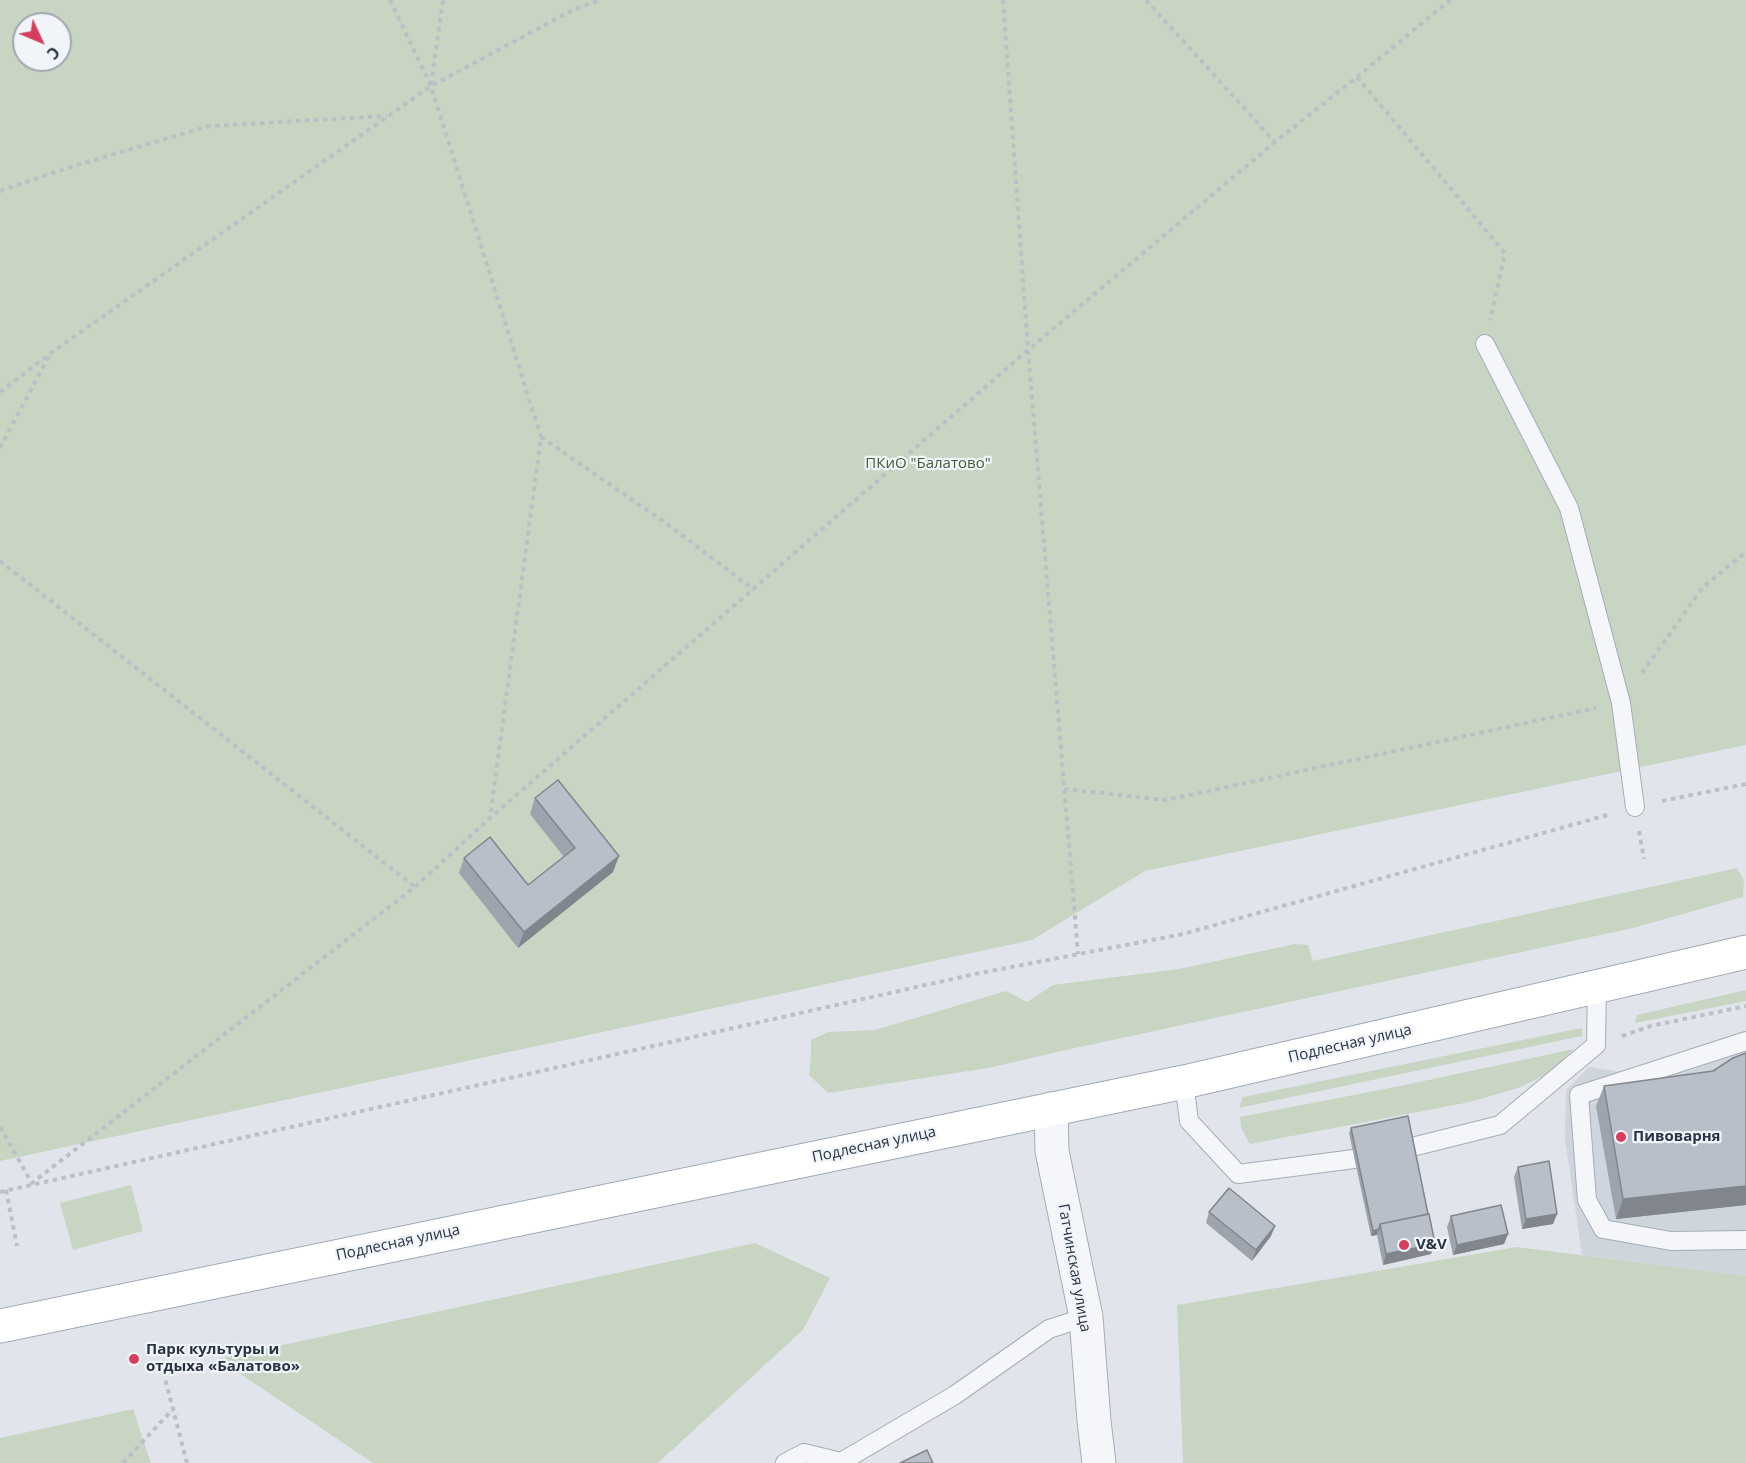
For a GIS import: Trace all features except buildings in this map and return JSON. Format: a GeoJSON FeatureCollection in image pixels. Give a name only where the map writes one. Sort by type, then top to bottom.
{"type":"FeatureCollection","features":[{"type":"Feature","properties":{"kind":"main road","name":"Подлесная улица"},"geometry":{"type":"LineString","coordinates":[[0,1326],[1184,1082],[1746,952]]}},
{"type":"Feature","properties":{"kind":"street","name":"Гатчинская улица"},"geometry":{"type":"LineString","coordinates":[[1050,1109],[1052,1151],[1086,1317],[1099,1463]]}},
{"type":"Feature","properties":{"kind":"lane"},"geometry":{"type":"LineString","coordinates":[[1485,344],[1569,508],[1621,703],[1635,807]]}},
{"type":"Feature","properties":{"kind":"lane"},"geometry":{"type":"LineString","coordinates":[[1412,1147],[1500,1125],[1596,1045],[1597,986]]}},
{"type":"Feature","properties":{"kind":"lane"},"geometry":{"type":"LineString","coordinates":[[1746,1041],[1578,1095],[1587,1200],[1603,1229],[1671,1241],[1746,1240]]}},
{"type":"Feature","properties":{"kind":"lane"},"geometry":{"type":"LineString","coordinates":[[1184,1082],[1189,1121],[1238,1174],[1354,1159]]}},
{"type":"Feature","properties":{"kind":"lane"},"geometry":{"type":"LineString","coordinates":[[785,1463],[804,1453],[841,1462],[955,1395],[1048,1329],[1086,1317]]}},
{"type":"Feature","properties":{"kind":"path"},"geometry":{"type":"LineString","coordinates":[[390,0],[431,86],[541,437],[490,818]]}},
{"type":"Feature","properties":{"kind":"path"},"geometry":{"type":"LineString","coordinates":[[431,86],[443,0]]}},
{"type":"Feature","properties":{"kind":"path"},"geometry":{"type":"LineString","coordinates":[[0,392],[51,353],[431,86],[573,10],[599,0]]}},
{"type":"Feature","properties":{"kind":"path"},"geometry":{"type":"LineString","coordinates":[[1003,0],[1028,350],[1078,954]]}},
{"type":"Feature","properties":{"kind":"path"},"geometry":{"type":"LineString","coordinates":[[1146,0],[1275,142]]}},
{"type":"Feature","properties":{"kind":"path"},"geometry":{"type":"LineString","coordinates":[[32,1183],[415,887],[490,818],[1028,350],[1275,142],[1358,77],[1450,0]]}},
{"type":"Feature","properties":{"kind":"path"},"geometry":{"type":"LineString","coordinates":[[1358,77],[1505,253],[1485,344]]}},
{"type":"Feature","properties":{"kind":"path"},"geometry":{"type":"LineString","coordinates":[[0,191],[67,168],[210,126],[388,116]]}},
{"type":"Feature","properties":{"kind":"path"},"geometry":{"type":"LineString","coordinates":[[0,448],[51,353]]}},
{"type":"Feature","properties":{"kind":"path"},"geometry":{"type":"LineString","coordinates":[[541,437],[663,521],[754,590]]}},
{"type":"Feature","properties":{"kind":"path"},"geometry":{"type":"LineString","coordinates":[[1064,789],[1166,800],[1621,703],[1703,588],[1746,552]]}},
{"type":"Feature","properties":{"kind":"path"},"geometry":{"type":"LineString","coordinates":[[0,561],[415,887]]}},
{"type":"Feature","properties":{"kind":"path"},"geometry":{"type":"LineString","coordinates":[[0,1192],[964,976],[1183,934],[1635,807],[1746,784]]}},
{"type":"Feature","properties":{"kind":"path"},"geometry":{"type":"LineString","coordinates":[[1596,1045],[1651,1026],[1746,1006]]}},
{"type":"Feature","properties":{"kind":"path"},"geometry":{"type":"LineString","coordinates":[[0,1127],[32,1183]]}},
{"type":"Feature","properties":{"kind":"path"},"geometry":{"type":"LineString","coordinates":[[6,1190],[17,1246]]}},
{"type":"Feature","properties":{"kind":"path"},"geometry":{"type":"LineString","coordinates":[[160,1363],[187,1463]]}},
{"type":"Feature","properties":{"kind":"path"},"geometry":{"type":"LineString","coordinates":[[123,1463],[172,1409]]}},
{"type":"Feature","properties":{"kind":"shaded area"},"geometry":{"type":"Polygon","coordinates":[[[1746,1050],[1746,1276],[1582,1255],[1565,1139],[1566,1090],[1589,1067],[1648,1076],[1746,1050]]]}},
{"type":"Feature","properties":{"kind":"green space","name":"ПКиО \"Балатово\""},"geometry":{"type":"Polygon","coordinates":[[[0,0],[1746,0],[1746,745],[1145,871],[1032,940],[0,1161],[0,0]]]}},
{"type":"Feature","properties":{"kind":"green space"},"geometry":{"type":"Polygon","coordinates":[[[1737,868],[1744,880],[1743,897],[1633,928],[988,1068],[828,1093],[809,1075],[811,1040],[828,1032],[875,1030],[1006,991],[1027,1002],[1053,985],[1179,969],[1295,944],[1308,945],[1313,961],[1737,868]]]}},
{"type":"Feature","properties":{"kind":"green space"},"geometry":{"type":"Polygon","coordinates":[[[1746,990],[1746,1001],[1635,1023],[1637,1015],[1746,990]]]}},
{"type":"Feature","properties":{"kind":"green space"},"geometry":{"type":"Polygon","coordinates":[[[1582,1028],[1582,1036],[1239,1108],[1243,1097],[1582,1028]]]}},
{"type":"Feature","properties":{"kind":"green space"},"geometry":{"type":"Polygon","coordinates":[[[1574,1049],[1551,1072],[1518,1088],[1470,1102],[1250,1144],[1241,1128],[1240,1117],[1574,1049]]]}},
{"type":"Feature","properties":{"kind":"green space"},"geometry":{"type":"Polygon","coordinates":[[[131,1185],[143,1231],[73,1250],[60,1203],[131,1185]]]}},
{"type":"Feature","properties":{"kind":"green space"},"geometry":{"type":"Polygon","coordinates":[[[755,1243],[830,1278],[803,1330],[658,1463],[373,1463],[218,1359],[755,1243]]]}},
{"type":"Feature","properties":{"kind":"green space"},"geometry":{"type":"Polygon","coordinates":[[[1517,1247],[1746,1276],[1746,1463],[1183,1463],[1177,1305],[1517,1247]]]}},
{"type":"Feature","properties":{"kind":"green space"},"geometry":{"type":"Polygon","coordinates":[[[133,1409],[151,1463],[0,1463],[0,1438],[133,1409]]]}},
{"type":"Feature","properties":{"kind":"place","name":"Пивоварня"},"geometry":{"type":"Point","coordinates":[1621,1137]}},
{"type":"Feature","properties":{"kind":"place","name":"V&V"},"geometry":{"type":"Point","coordinates":[1404,1245]}},
{"type":"Feature","properties":{"kind":"place","name":"Парк культуры и отдыха «Балатово»"},"geometry":{"type":"Point","coordinates":[134,1359]}}]}
